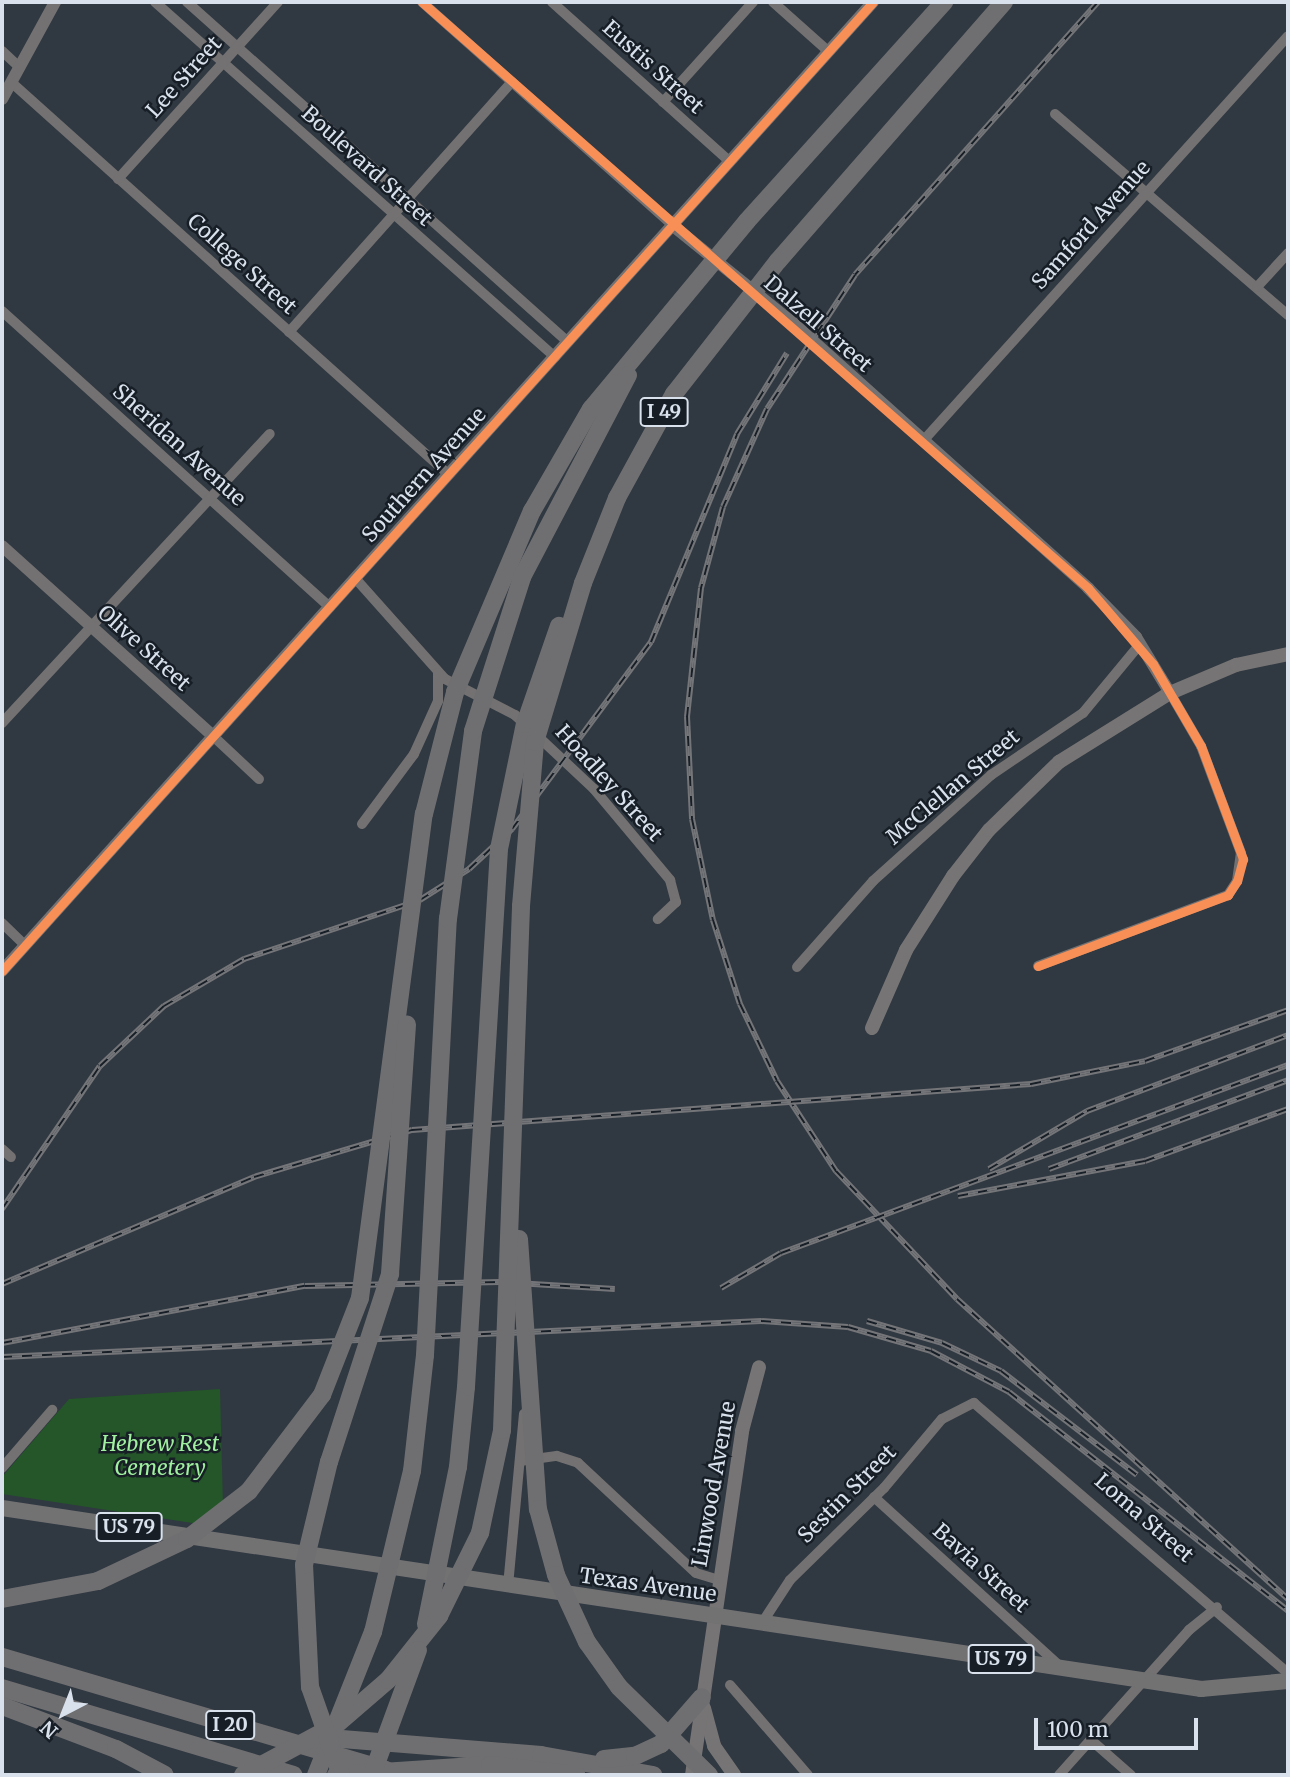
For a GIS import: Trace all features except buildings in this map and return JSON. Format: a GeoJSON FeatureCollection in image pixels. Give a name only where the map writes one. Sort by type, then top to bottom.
{"type":"FeatureCollection","features":[{"type":"Feature","properties":{"kind":"highway"},"geometry":{"type":"LineString","coordinates":[[2,1599],[98,1581],[187,1539],[266,1474],[322,1395],[353,1323],[368,1257],[414,879],[444,726],[493,596],[552,473],[604,390],[643,348],[747,221],[944,2]]}},
{"type":"Feature","properties":{"kind":"highway","name":"I 49"},"geometry":{"type":"LineString","coordinates":[[583,583],[646,439],[698,360],[778,261],[1004,2]]}},
{"type":"Feature","properties":{"kind":"highway"},"geometry":{"type":"LineString","coordinates":[[316,1775],[373,1632],[412,1471],[425,1355],[451,879],[480,701],[527,566],[643,348]]}},
{"type":"Feature","properties":{"kind":"highway"},"geometry":{"type":"LineString","coordinates":[[243,1775],[309,1742],[371,1697],[422,1641],[469,1559],[490,1499],[502,1430],[530,780],[583,583]]}},
{"type":"Feature","properties":{"kind":"highway"},"geometry":{"type":"LineString","coordinates":[[372,1775],[436,1592],[458,1467],[501,837],[534,691],[583,583]]}},
{"type":"Feature","properties":{"kind":"highway"},"geometry":{"type":"LineString","coordinates":[[341,1775],[310,1687],[304,1565],[329,1462],[382,1312],[397,1237],[414,879]]}},
{"type":"Feature","properties":{"kind":"highway"},"geometry":{"type":"LineString","coordinates":[[514,1160],[536,1482],[556,1575],[587,1642],[618,1687],[709,1775]]}},
{"type":"Feature","properties":{"kind":"highway","name":"I 20"},"geometry":{"type":"LineString","coordinates":[[2,1657],[403,1775]]}},
{"type":"Feature","properties":{"kind":"highway","name":"I 20"},"geometry":{"type":"LineString","coordinates":[[2,1688],[293,1775]]}},
{"type":"Feature","properties":{"kind":"highway"},"geometry":{"type":"LineString","coordinates":[[336,1775],[489,1765],[576,1767],[648,1752],[676,1731],[702,1697]]}},
{"type":"Feature","properties":{"kind":"highway"},"geometry":{"type":"LineString","coordinates":[[2,1706],[117,1749],[165,1775]]}},
{"type":"Feature","properties":{"kind":"highway"},"geometry":{"type":"LineString","coordinates":[[260,1734],[653,1775]]}},
{"type":"Feature","properties":{"kind":"main road"},"geometry":{"type":"LineString","coordinates":[[872,1028],[920,925],[989,831],[1086,742],[1170,693],[1236,665],[1288,654]]}},
{"type":"Feature","properties":{"kind":"main road","name":"Linwood Avenue"},"geometry":{"type":"LineString","coordinates":[[692,1775],[719,1580],[759,1367]]}},
{"type":"Feature","properties":{"kind":"main road","name":"Texas Avenue"},"geometry":{"type":"LineString","coordinates":[[2,1508],[1212,1690],[1288,1681]]}},
{"type":"Feature","properties":{"kind":"main road"},"geometry":{"type":"LineString","coordinates":[[702,1697],[714,1746],[734,1775]]}},
{"type":"Feature","properties":{"kind":"street"},"geometry":{"type":"LineString","coordinates":[[2,99],[55,2]]}},
{"type":"Feature","properties":{"kind":"street","name":"Boulevard Street"},"geometry":{"type":"LineString","coordinates":[[155,2],[555,357]]}},
{"type":"Feature","properties":{"kind":"street","name":"Boulevard Street"},"geometry":{"type":"LineString","coordinates":[[187,2],[568,342]]}},
{"type":"Feature","properties":{"kind":"street","name":"Lee Street"},"geometry":{"type":"LineString","coordinates":[[118,179],[278,2]]}},
{"type":"Feature","properties":{"kind":"street","name":"Dalzell Street"},"geometry":{"type":"LineString","coordinates":[[422,2],[1105,604],[1140,644],[1170,693]]}},
{"type":"Feature","properties":{"kind":"street","name":"Eustis Street"},"geometry":{"type":"LineString","coordinates":[[552,2],[729,162]]}},
{"type":"Feature","properties":{"kind":"street"},"geometry":{"type":"LineString","coordinates":[[663,102],[753,2]]}},
{"type":"Feature","properties":{"kind":"street"},"geometry":{"type":"LineString","coordinates":[[773,2],[828,51]]}},
{"type":"Feature","properties":{"kind":"street","name":"Southern Avenue"},"geometry":{"type":"LineString","coordinates":[[2,971],[873,2]]}},
{"type":"Feature","properties":{"kind":"street","name":"Samford Avenue"},"geometry":{"type":"LineString","coordinates":[[923,441],[1288,36]]}},
{"type":"Feature","properties":{"kind":"street"},"geometry":{"type":"LineString","coordinates":[[2,51],[19,67]]}},
{"type":"Feature","properties":{"kind":"street","name":"College Street"},"geometry":{"type":"LineString","coordinates":[[11,82],[448,474]]}},
{"type":"Feature","properties":{"kind":"street"},"geometry":{"type":"LineString","coordinates":[[289,332],[512,82]]}},
{"type":"Feature","properties":{"kind":"street"},"geometry":{"type":"LineString","coordinates":[[1055,114],[1288,315]]}},
{"type":"Feature","properties":{"kind":"street"},"geometry":{"type":"LineString","coordinates":[[1257,287],[1288,253]]}},
{"type":"Feature","properties":{"kind":"street","name":"Sheridan Avenue"},"geometry":{"type":"LineString","coordinates":[[2,311],[330,607]]}},
{"type":"Feature","properties":{"kind":"street"},"geometry":{"type":"LineString","coordinates":[[2,723],[207,496],[270,434]]}},
{"type":"Feature","properties":{"kind":"street","name":"Olive Street"},"geometry":{"type":"LineString","coordinates":[[2,546],[260,779]]}},
{"type":"Feature","properties":{"kind":"street","name":"Hoadley Street"},"geometry":{"type":"LineString","coordinates":[[355,578],[437,669],[463,691],[515,715],[594,789],[670,880],[676,902],[659,919]]}},
{"type":"Feature","properties":{"kind":"street","name":"McClellan Street"},"geometry":{"type":"LineString","coordinates":[[797,967],[873,881],[991,775],[1083,713],[1140,644]]}},
{"type":"Feature","properties":{"kind":"street"},"geometry":{"type":"LineString","coordinates":[[362,824],[414,754],[438,701],[437,669]]}},
{"type":"Feature","properties":{"kind":"street"},"geometry":{"type":"LineString","coordinates":[[1038,966],[1228,895],[1237,881],[1241,853],[1201,746],[1170,693]]}},
{"type":"Feature","properties":{"kind":"street"},"geometry":{"type":"LineString","coordinates":[[2,923],[25,944]]}},
{"type":"Feature","properties":{"kind":"street"},"geometry":{"type":"LineString","coordinates":[[2,1149],[11,1157]]}},
{"type":"Feature","properties":{"kind":"street","name":"Sestin Street"},"geometry":{"type":"LineString","coordinates":[[762,1623],[800,1569],[874,1497],[942,1419],[969,1402]]}},
{"type":"Feature","properties":{"kind":"street","name":"Loma Street"},"geometry":{"type":"LineString","coordinates":[[969,1402],[999,1419],[1217,1607],[1288,1673]]}},
{"type":"Feature","properties":{"kind":"street"},"geometry":{"type":"LineString","coordinates":[[2,1468],[52,1410]]}},
{"type":"Feature","properties":{"kind":"street"},"geometry":{"type":"LineString","coordinates":[[508,1586],[524,1414]]}},
{"type":"Feature","properties":{"kind":"street"},"geometry":{"type":"LineString","coordinates":[[520,1461],[557,1456],[578,1463],[696,1573],[719,1580]]}},
{"type":"Feature","properties":{"kind":"street","name":"Bavia Street"},"geometry":{"type":"LineString","coordinates":[[874,1497],[1063,1668]]}},
{"type":"Feature","properties":{"kind":"street"},"geometry":{"type":"LineString","coordinates":[[1059,1775],[1143,1680],[1217,1607]]}},
{"type":"Feature","properties":{"kind":"street"},"geometry":{"type":"LineString","coordinates":[[730,1685],[808,1775]]}},
{"type":"Feature","properties":{"kind":"street"},"geometry":{"type":"LineString","coordinates":[[1091,1740],[1131,1775]]}},
{"type":"Feature","properties":{"kind":"green space","name":"Hebrew Rest Cemetery"},"geometry":{"type":"Polygon","coordinates":[[[220,1389],[223,1506],[199,1524],[2,1494],[2,1477],[69,1399],[220,1389]]]}},
{"type":"Feature","properties":{"kind":"railway"},"geometry":{"type":"LineString","coordinates":[[1098,2],[855,275],[767,409],[723,507],[701,588],[687,716],[692,819],[713,920],[740,1004],[777,1081],[836,1171],[957,1299],[1288,1599]]}},
{"type":"Feature","properties":{"kind":"railway"},"geometry":{"type":"LineString","coordinates":[[2,1209],[100,1066],[164,1006],[244,959],[420,900],[469,869],[512,829],[651,642],[737,434],[787,353]]}},
{"type":"Feature","properties":{"kind":"railway"},"geometry":{"type":"LineString","coordinates":[[2,1284],[254,1177],[412,1130],[1031,1084],[1145,1061],[1288,1010]]}},
{"type":"Feature","properties":{"kind":"railway"},"geometry":{"type":"LineString","coordinates":[[989,1169],[1087,1111],[1288,1035]]}},
{"type":"Feature","properties":{"kind":"railway"},"geometry":{"type":"LineString","coordinates":[[721,1288],[781,1253],[1288,1065]]}},
{"type":"Feature","properties":{"kind":"railway"},"geometry":{"type":"LineString","coordinates":[[1049,1169],[1288,1080]]}},
{"type":"Feature","properties":{"kind":"railway"},"geometry":{"type":"LineString","coordinates":[[958,1196],[1145,1161],[1288,1109]]}},
{"type":"Feature","properties":{"kind":"railway"},"geometry":{"type":"LineString","coordinates":[[2,1343],[305,1286],[500,1282],[615,1289]]}},
{"type":"Feature","properties":{"kind":"railway"},"geometry":{"type":"LineString","coordinates":[[2,1357],[761,1321],[848,1327],[931,1351],[1009,1392],[1288,1611]]}},
{"type":"Feature","properties":{"kind":"railway"},"geometry":{"type":"LineString","coordinates":[[867,1321],[942,1343],[1001,1371],[1137,1475]]}},
{"type":"Feature","properties":{"kind":"cycle path"},"geometry":{"type":"LineString","coordinates":[[422,2],[1088,588],[1153,664],[1201,746],[1243,859],[1237,881],[1228,895],[1038,966]]}},
{"type":"Feature","properties":{"kind":"cycle path"},"geometry":{"type":"LineString","coordinates":[[2,971],[873,2]]}}]}
